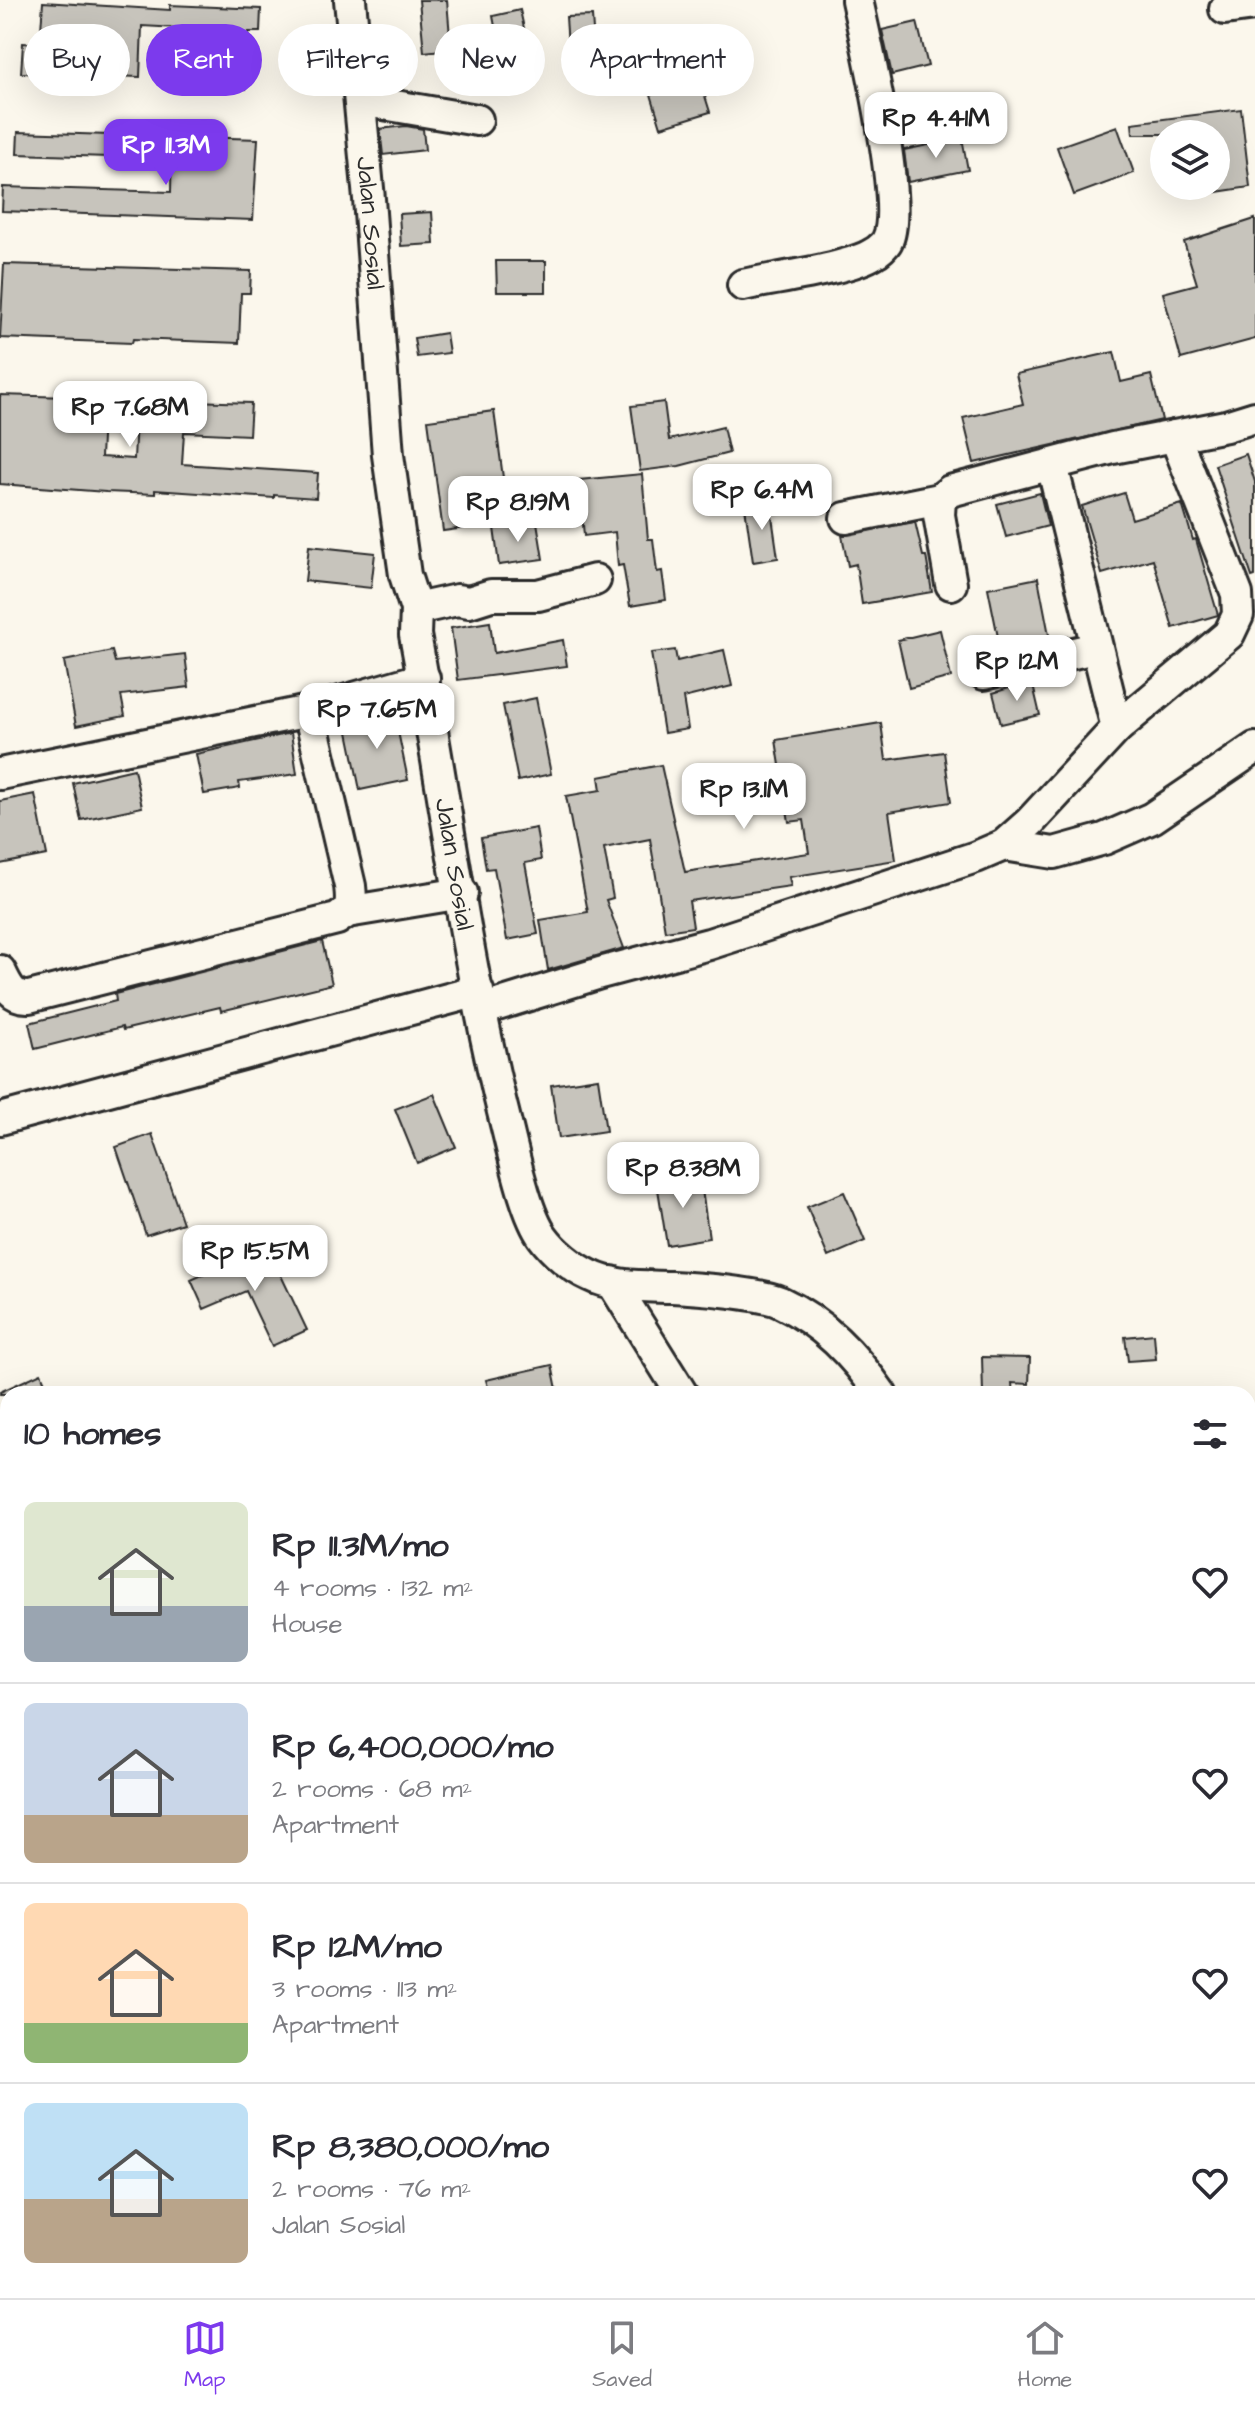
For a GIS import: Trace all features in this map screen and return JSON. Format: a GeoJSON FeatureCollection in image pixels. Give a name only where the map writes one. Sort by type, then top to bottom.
{"type":"FeatureCollection","features":[{"type":"Feature","properties":{"kind":"street","name":"Jalan Sosial"},"geometry":{"type":"LineString","coordinates":[[350,0],[393,502],[405,575],[416,609],[415,635],[479,1000],[509,1137],[527,1199],[542,1236],[571,1264],[591,1276],[634,1286],[698,1289],[778,1301],[828,1330],[875,1386]]}},
{"type":"Feature","properties":{"kind":"street"},"geometry":{"type":"LineString","coordinates":[[743,285],[852,262],[872,255],[887,242],[891,224],[885,141],[857,0]]}},
{"type":"Feature","properties":{"kind":"street"},"geometry":{"type":"LineString","coordinates":[[1225,9],[1255,5]]}},
{"type":"Feature","properties":{"kind":"street"},"geometry":{"type":"LineString","coordinates":[[360,100],[477,120]]}},
{"type":"Feature","properties":{"kind":"street"},"geometry":{"type":"LineString","coordinates":[[846,518],[940,499],[950,491],[974,483],[1255,417]]}},
{"type":"Feature","properties":{"kind":"street"},"geometry":{"type":"LineString","coordinates":[[0,1119],[751,930],[976,857],[1004,845],[1030,822],[1117,728],[1229,634],[1238,615],[1237,594],[1175,436]]}},
{"type":"Feature","properties":{"kind":"street"},"geometry":{"type":"LineString","coordinates":[[1052,465],[1117,728]]}},
{"type":"Feature","properties":{"kind":"street"},"geometry":{"type":"LineString","coordinates":[[940,499],[939,515],[951,584]]}},
{"type":"Feature","properties":{"kind":"street"},"geometry":{"type":"LineString","coordinates":[[416,609],[457,600],[469,602],[491,595],[548,592],[595,580]]}},
{"type":"Feature","properties":{"kind":"street"},"geometry":{"type":"LineString","coordinates":[[984,674],[1095,648]]}},
{"type":"Feature","properties":{"kind":"street"},"geometry":{"type":"LineString","coordinates":[[0,774],[309,711],[424,678]]}},
{"type":"Feature","properties":{"kind":"street"},"geometry":{"type":"LineString","coordinates":[[309,711],[350,886],[352,903],[347,912]]}},
{"type":"Feature","properties":{"kind":"street"},"geometry":{"type":"LineString","coordinates":[[1004,845],[1054,853],[1104,839],[1152,818],[1255,748]]}},
{"type":"Feature","properties":{"kind":"street"},"geometry":{"type":"LineString","coordinates":[[0,971],[14,994],[20,998],[29,997],[337,919],[347,912],[462,893]]}},
{"type":"Feature","properties":{"kind":"street"},"geometry":{"type":"LineString","coordinates":[[612,1282],[677,1386]]}},
{"type":"Feature","properties":{"kind":"building"},"geometry":{"type":"Polygon","coordinates":[[[419,0],[447,0],[449,24],[434,24],[434,51],[424,52],[419,0]]]}},
{"type":"Feature","properties":{"kind":"building"},"geometry":{"type":"Polygon","coordinates":[[[43,2],[170,10],[170,5],[261,9],[260,24],[142,26],[140,77],[130,77],[130,24],[41,24],[43,2]]]}},
{"type":"Feature","properties":{"kind":"building"},"geometry":{"type":"Polygon","coordinates":[[[520,10],[523,24],[494,24],[493,16],[520,10]]]}},
{"type":"Feature","properties":{"kind":"building"},"geometry":{"type":"Polygon","coordinates":[[[592,16],[593,24],[566,24],[566,17],[592,16]]]}},
{"type":"Feature","properties":{"kind":"building"},"geometry":{"type":"Polygon","coordinates":[[[917,22],[928,66],[892,75],[882,30],[917,22]]]}},
{"type":"Feature","properties":{"kind":"building"},"geometry":{"type":"Polygon","coordinates":[[[24,43],[24,73],[21,73],[24,43]]]}},
{"type":"Feature","properties":{"kind":"building"},"geometry":{"type":"Polygon","coordinates":[[[652,96],[705,96],[710,112],[661,127],[652,96]]]}},
{"type":"Feature","properties":{"kind":"building"},"geometry":{"type":"Polygon","coordinates":[[[1241,109],[1250,187],[1230,190],[1230,120],[1155,120],[1241,109]]]}},
{"type":"Feature","properties":{"kind":"building"},"geometry":{"type":"Polygon","coordinates":[[[1150,121],[1150,134],[1133,134],[1132,123],[1150,121]]]}},
{"type":"Feature","properties":{"kind":"building"},"geometry":{"type":"Polygon","coordinates":[[[406,126],[423,129],[425,150],[383,155],[380,129],[406,126]]]}},
{"type":"Feature","properties":{"kind":"building"},"geometry":{"type":"Polygon","coordinates":[[[1117,126],[1134,173],[1074,195],[1057,147],[1117,126]]]}},
{"type":"Feature","properties":{"kind":"building"},"geometry":{"type":"Polygon","coordinates":[[[18,132],[140,136],[139,158],[17,154],[18,132]]]}},
{"type":"Feature","properties":{"kind":"building"},"geometry":{"type":"Polygon","coordinates":[[[172,136],[258,139],[253,220],[2,211],[3,187],[171,192],[172,136]]]}},
{"type":"Feature","properties":{"kind":"building"},"geometry":{"type":"Polygon","coordinates":[[[962,138],[968,170],[908,182],[904,150],[962,138]]]}},
{"type":"Feature","properties":{"kind":"building"},"geometry":{"type":"Polygon","coordinates":[[[432,212],[434,244],[401,246],[399,214],[432,212]]]}},
{"type":"Feature","properties":{"kind":"building"},"geometry":{"type":"Polygon","coordinates":[[[1255,219],[1255,339],[1181,359],[1163,293],[1197,284],[1184,242],[1255,219]]]}},
{"type":"Feature","properties":{"kind":"building"},"geometry":{"type":"Polygon","coordinates":[[[496,261],[546,261],[546,292],[497,292],[496,261]]]}},
{"type":"Feature","properties":{"kind":"building"},"geometry":{"type":"Polygon","coordinates":[[[4,264],[251,271],[250,293],[241,293],[239,343],[0,338],[4,264]]]}},
{"type":"Feature","properties":{"kind":"building"},"geometry":{"type":"Polygon","coordinates":[[[446,333],[449,353],[417,357],[414,338],[446,333]]]}},
{"type":"Feature","properties":{"kind":"building"},"geometry":{"type":"Polygon","coordinates":[[[1114,352],[1121,382],[1151,375],[1162,420],[974,463],[963,418],[1023,404],[1016,374],[1114,352]]]}},
{"type":"Feature","properties":{"kind":"building"},"geometry":{"type":"Polygon","coordinates":[[[0,395],[104,398],[101,457],[134,459],[137,399],[251,403],[249,435],[184,432],[182,464],[318,473],[316,498],[155,490],[155,494],[106,492],[0,484],[0,395]]]}},
{"type":"Feature","properties":{"kind":"building"},"geometry":{"type":"Polygon","coordinates":[[[664,402],[669,440],[723,427],[729,453],[679,466],[640,471],[631,406],[664,402]]]}},
{"type":"Feature","properties":{"kind":"building"},"geometry":{"type":"Polygon","coordinates":[[[494,411],[509,522],[443,531],[428,420],[494,411]]]}},
{"type":"Feature","properties":{"kind":"building"},"geometry":{"type":"Polygon","coordinates":[[[1246,454],[1255,482],[1255,576],[1252,577],[1215,465],[1246,454]]]}},
{"type":"Feature","properties":{"kind":"building"},"geometry":{"type":"Polygon","coordinates":[[[642,474],[648,539],[653,539],[657,572],[662,571],[666,600],[630,606],[623,565],[618,566],[615,532],[584,536],[579,480],[642,474]]]}},
{"type":"Feature","properties":{"kind":"building"},"geometry":{"type":"Polygon","coordinates":[[[1040,493],[1048,526],[1006,537],[997,504],[1040,493]]]}},
{"type":"Feature","properties":{"kind":"building"},"geometry":{"type":"Polygon","coordinates":[[[1124,493],[1132,519],[1182,504],[1193,540],[1196,539],[1218,615],[1173,628],[1153,559],[1102,574],[1082,506],[1124,493]]]}},
{"type":"Feature","properties":{"kind":"building"},"geometry":{"type":"Polygon","coordinates":[[[770,503],[778,558],[753,562],[745,507],[770,503]]]}},
{"type":"Feature","properties":{"kind":"building"},"geometry":{"type":"Polygon","coordinates":[[[537,522],[543,559],[499,565],[494,528],[537,522]]]}},
{"type":"Feature","properties":{"kind":"building"},"geometry":{"type":"Polygon","coordinates":[[[915,522],[923,556],[926,556],[932,592],[862,604],[856,564],[848,566],[842,535],[915,522]]]}},
{"type":"Feature","properties":{"kind":"building"},"geometry":{"type":"Polygon","coordinates":[[[309,546],[375,553],[371,588],[305,581],[309,546]]]}},
{"type":"Feature","properties":{"kind":"building"},"geometry":{"type":"Polygon","coordinates":[[[1038,578],[1050,640],[1001,652],[988,588],[1038,578]]]}},
{"type":"Feature","properties":{"kind":"building"},"geometry":{"type":"Polygon","coordinates":[[[490,622],[494,653],[563,640],[567,666],[458,680],[451,628],[490,622]]]}},
{"type":"Feature","properties":{"kind":"building"},"geometry":{"type":"Polygon","coordinates":[[[940,630],[951,677],[909,688],[898,640],[940,630]]]}},
{"type":"Feature","properties":{"kind":"building"},"geometry":{"type":"Polygon","coordinates":[[[675,650],[677,661],[724,650],[732,686],[683,698],[688,729],[664,733],[651,653],[675,650]]]}},
{"type":"Feature","properties":{"kind":"building"},"geometry":{"type":"Polygon","coordinates":[[[112,651],[115,662],[185,654],[189,687],[121,695],[125,716],[76,726],[64,661],[112,651]]]}},
{"type":"Feature","properties":{"kind":"building"},"geometry":{"type":"Polygon","coordinates":[[[1032,681],[1040,715],[1001,724],[993,693],[1032,681]]]}},
{"type":"Feature","properties":{"kind":"building"},"geometry":{"type":"Polygon","coordinates":[[[536,698],[551,774],[518,781],[503,705],[536,698]]]}},
{"type":"Feature","properties":{"kind":"building"},"geometry":{"type":"Polygon","coordinates":[[[394,712],[408,780],[360,790],[346,722],[394,712]]]}},
{"type":"Feature","properties":{"kind":"building"},"geometry":{"type":"Polygon","coordinates":[[[881,723],[886,760],[944,752],[951,802],[889,812],[896,860],[789,877],[791,886],[689,901],[693,927],[665,931],[650,839],[604,848],[613,898],[606,900],[624,948],[548,970],[540,920],[588,912],[566,796],[601,790],[599,777],[661,765],[685,872],[809,853],[804,820],[789,822],[776,740],[881,723]]]}},
{"type":"Feature","properties":{"kind":"building"},"geometry":{"type":"Polygon","coordinates":[[[291,733],[297,774],[239,782],[240,788],[204,794],[196,754],[291,733]]]}},
{"type":"Feature","properties":{"kind":"building"},"geometry":{"type":"Polygon","coordinates":[[[134,769],[142,807],[81,820],[73,783],[134,769]]]}},
{"type":"Feature","properties":{"kind":"building"},"geometry":{"type":"Polygon","coordinates":[[[35,794],[47,855],[0,864],[0,801],[35,794]]]}},
{"type":"Feature","properties":{"kind":"building"},"geometry":{"type":"Polygon","coordinates":[[[536,828],[541,860],[525,863],[538,934],[507,940],[494,868],[486,869],[481,838],[536,828]]]}},
{"type":"Feature","properties":{"kind":"building"},"geometry":{"type":"Polygon","coordinates":[[[322,941],[332,984],[221,1011],[220,1007],[123,1030],[122,1027],[35,1049],[29,1023],[116,1001],[115,994],[322,941]]]}},
{"type":"Feature","properties":{"kind":"building"},"geometry":{"type":"Polygon","coordinates":[[[598,1078],[606,1131],[559,1138],[551,1085],[598,1078]]]}},
{"type":"Feature","properties":{"kind":"building"},"geometry":{"type":"Polygon","coordinates":[[[434,1094],[456,1147],[417,1163],[395,1109],[434,1094]]]}},
{"type":"Feature","properties":{"kind":"building"},"geometry":{"type":"Polygon","coordinates":[[[152,1134],[183,1223],[146,1235],[116,1147],[152,1134]]]}},
{"type":"Feature","properties":{"kind":"building"},"geometry":{"type":"Polygon","coordinates":[[[700,1176],[709,1238],[667,1245],[657,1183],[700,1176]]]}},
{"type":"Feature","properties":{"kind":"building"},"geometry":{"type":"Polygon","coordinates":[[[844,1192],[865,1241],[828,1257],[807,1207],[844,1192]]]}},
{"type":"Feature","properties":{"kind":"building"},"geometry":{"type":"Polygon","coordinates":[[[267,1246],[307,1330],[272,1346],[246,1291],[204,1309],[191,1280],[267,1246]]]}},
{"type":"Feature","properties":{"kind":"building"},"geometry":{"type":"Polygon","coordinates":[[[1154,1334],[1156,1359],[1128,1361],[1125,1337],[1154,1334]]]}},
{"type":"Feature","properties":{"kind":"building"},"geometry":{"type":"Polygon","coordinates":[[[982,1357],[1030,1358],[1029,1384],[983,1386],[982,1357]]]}},
{"type":"Feature","properties":{"kind":"building"},"geometry":{"type":"Polygon","coordinates":[[[552,1365],[556,1386],[488,1386],[486,1380],[552,1365]]]}},
{"type":"Feature","properties":{"kind":"building"},"geometry":{"type":"Polygon","coordinates":[[[41,1373],[47,1386],[13,1386],[41,1373]]]}}]}
